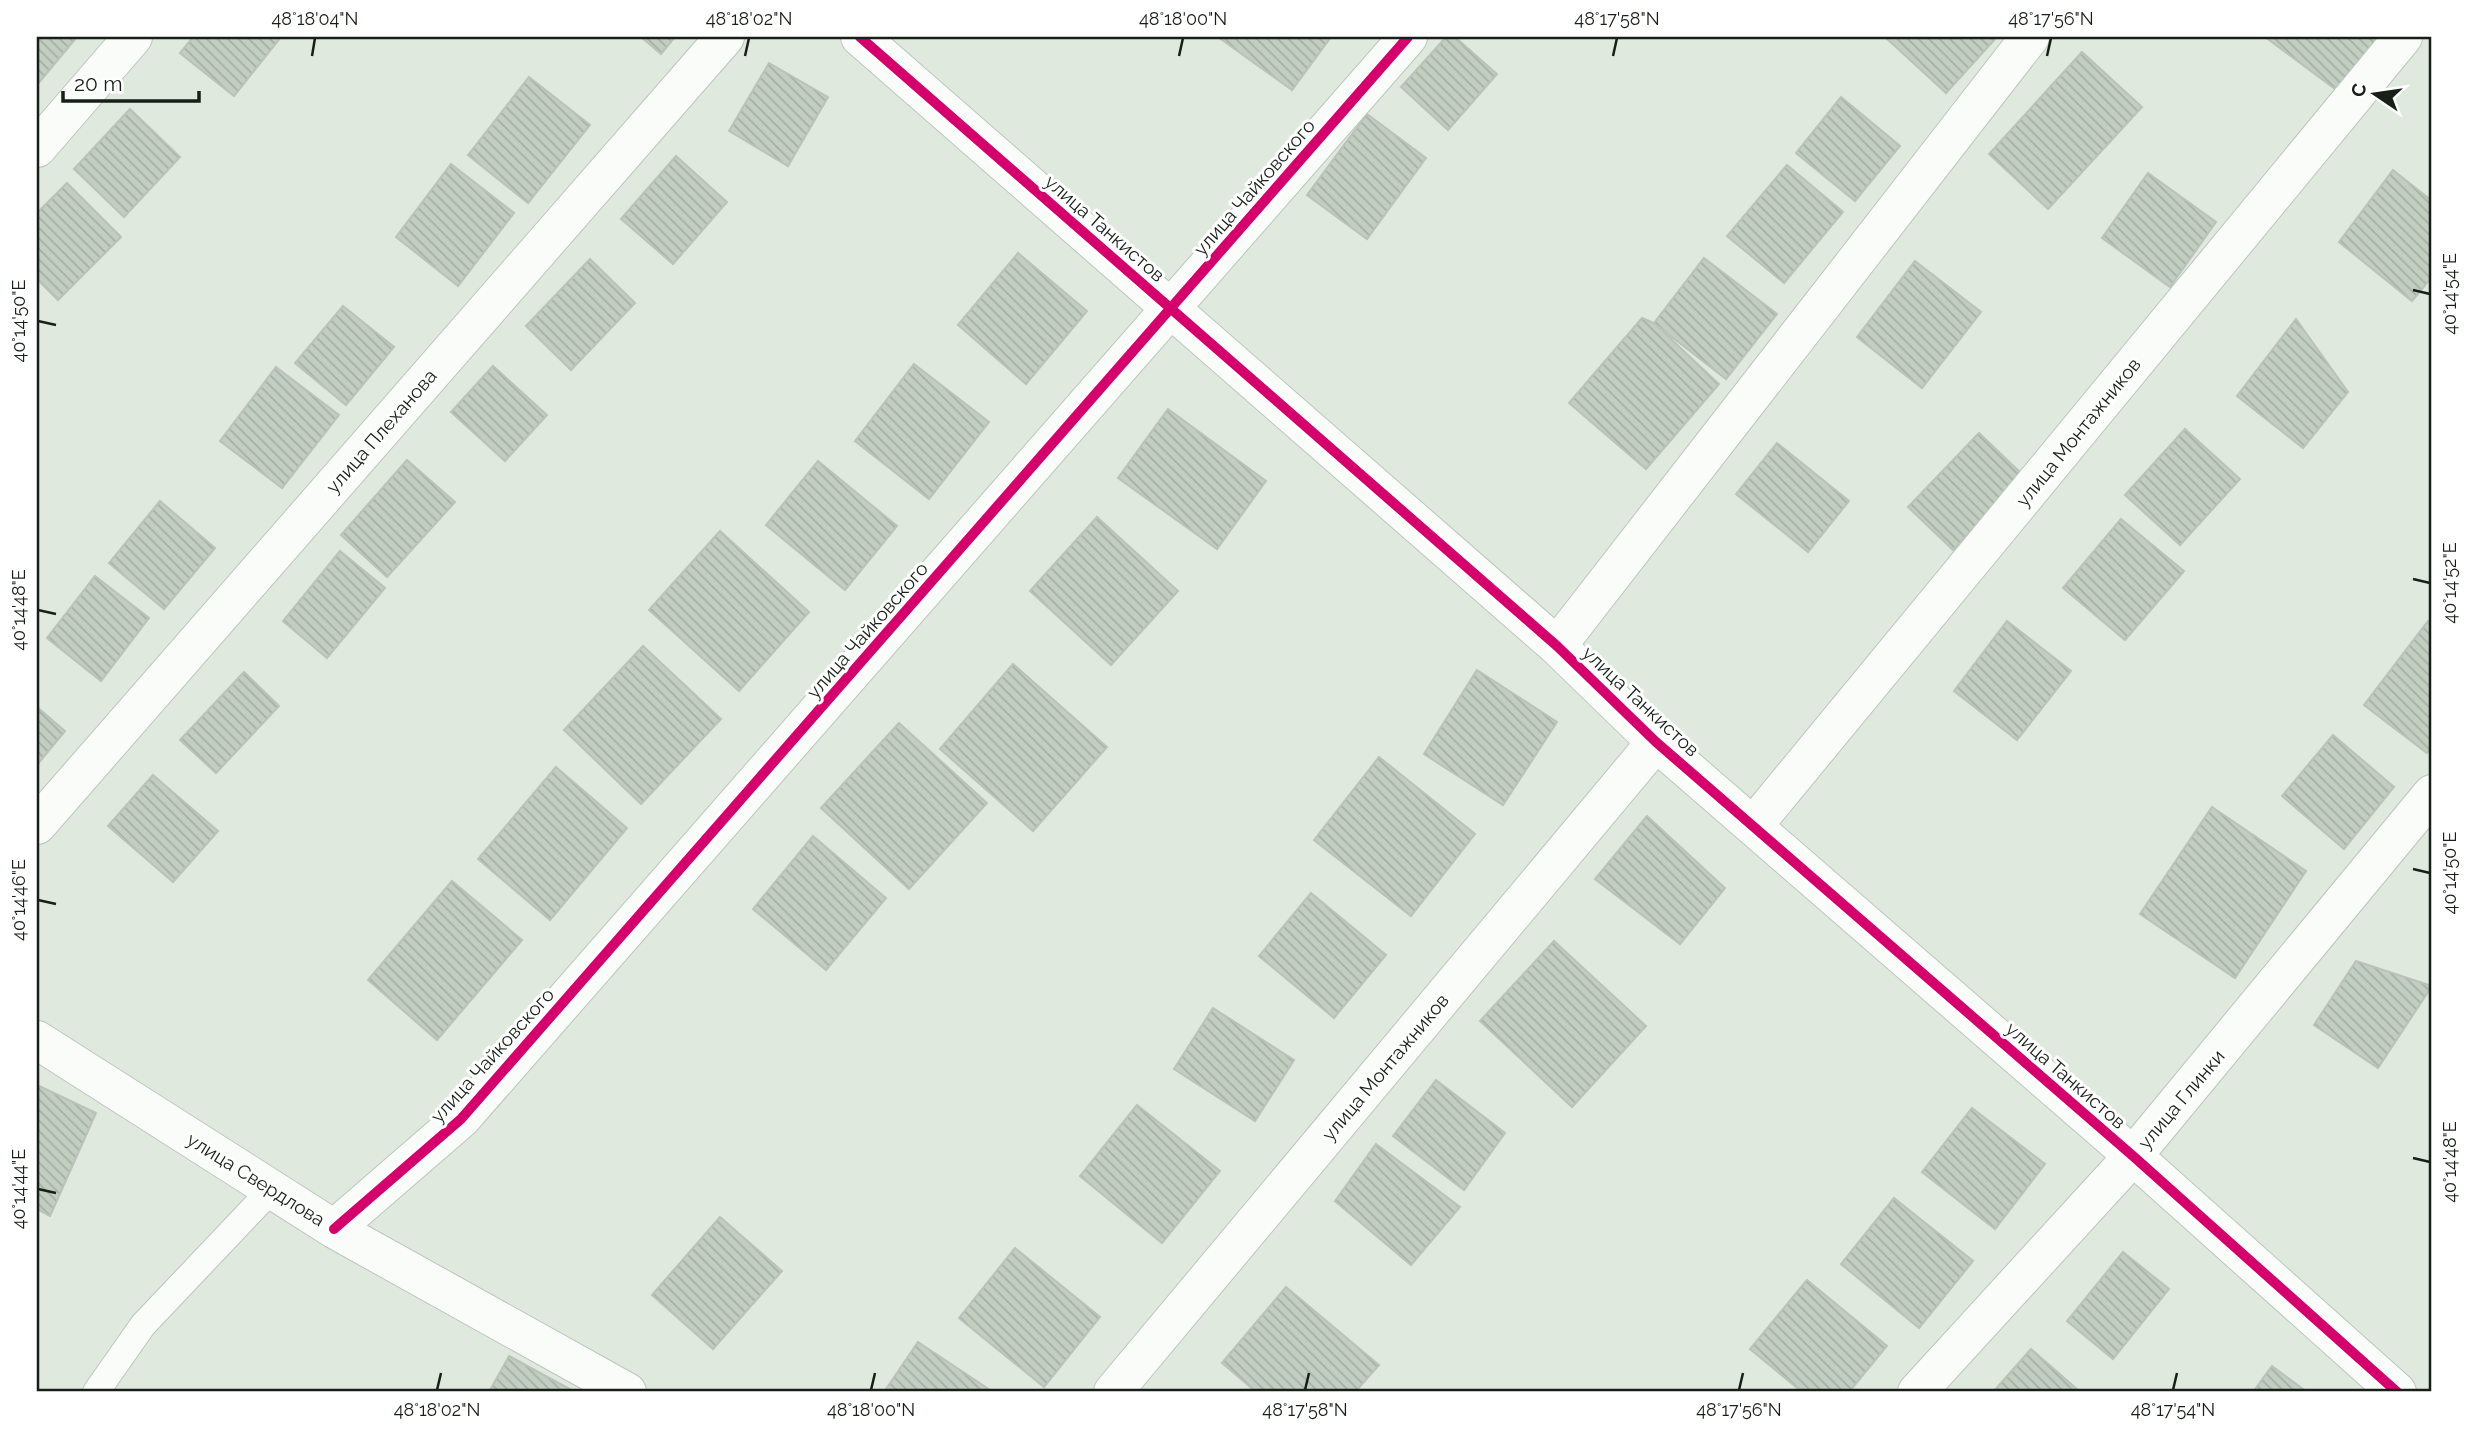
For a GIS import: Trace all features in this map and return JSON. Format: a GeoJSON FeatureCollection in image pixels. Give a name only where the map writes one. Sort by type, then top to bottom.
{"type":"FeatureCollection","features":[{"type":"Feature","properties":{"kind":"street"},"geometry":{"type":"LineString","coordinates":[[37,148],[133,37]]}},
{"type":"Feature","properties":{"kind":"street","name":"улица Плеханова"},"geometry":{"type":"LineString","coordinates":[[37,825],[724,37]]}},
{"type":"Feature","properties":{"kind":"street","name":"улица Танкистов"},"geometry":{"type":"LineString","coordinates":[[860,37],[1557,646],[1656,741],[2133,1156],[2397,1392]]}},
{"type":"Feature","properties":{"kind":"street","name":"улица Чайковского"},"geometry":{"type":"LineString","coordinates":[[334,1228],[461,1119],[1408,37]]}},
{"type":"Feature","properties":{"kind":"street"},"geometry":{"type":"LineString","coordinates":[[1557,646],[2030,37]]}},
{"type":"Feature","properties":{"kind":"street","name":"улица Монтажников"},"geometry":{"type":"LineString","coordinates":[[1753,826],[2403,37]]}},
{"type":"Feature","properties":{"kind":"street","name":"улица Монтажников"},"geometry":{"type":"LineString","coordinates":[[1113,1392],[1656,741]]}},
{"type":"Feature","properties":{"kind":"street","name":"улица Глинки"},"geometry":{"type":"LineString","coordinates":[[1917,1392],[2133,1156],[2432,794]]}},
{"type":"Feature","properties":{"kind":"street","name":"улица Свердлова"},"geometry":{"type":"LineString","coordinates":[[37,1040],[334,1228],[627,1392]]}},
{"type":"Feature","properties":{"kind":"lane"},"geometry":{"type":"LineString","coordinates":[[96,1392],[143,1325],[272,1189]]}},
{"type":"Feature","properties":{"kind":"building"},"geometry":{"type":"Polygon","coordinates":[[[37,37],[77,37],[37,85],[37,37]]]}},
{"type":"Feature","properties":{"kind":"building"},"geometry":{"type":"Polygon","coordinates":[[[193,37],[281,37],[234,96],[180,53],[193,37]]]}},
{"type":"Feature","properties":{"kind":"building"},"geometry":{"type":"Polygon","coordinates":[[[641,37],[675,37],[661,54],[641,37]]]}},
{"type":"Feature","properties":{"kind":"building"},"geometry":{"type":"Polygon","coordinates":[[[1218,37],[1331,37],[1292,90],[1218,37]]]}},
{"type":"Feature","properties":{"kind":"building"},"geometry":{"type":"Polygon","coordinates":[[[1446,37],[1455,37],[1497,74],[1448,130],[1401,87],[1446,37]]]}},
{"type":"Feature","properties":{"kind":"building"},"geometry":{"type":"Polygon","coordinates":[[[1885,37],[1997,37],[1946,93],[1885,37]]]}},
{"type":"Feature","properties":{"kind":"building"},"geometry":{"type":"Polygon","coordinates":[[[2265,37],[2390,37],[2346,97],[2265,37]]]}},
{"type":"Feature","properties":{"kind":"building"},"geometry":{"type":"Polygon","coordinates":[[[2082,52],[2142,107],[2048,209],[1989,154],[2082,52]]]}},
{"type":"Feature","properties":{"kind":"building"},"geometry":{"type":"Polygon","coordinates":[[[769,63],[828,97],[788,166],[729,131],[769,63]]]}},
{"type":"Feature","properties":{"kind":"building"},"geometry":{"type":"Polygon","coordinates":[[[529,77],[590,125],[528,203],[468,155],[529,77]]]}},
{"type":"Feature","properties":{"kind":"building"},"geometry":{"type":"Polygon","coordinates":[[[1841,97],[1900,146],[1855,201],[1796,153],[1841,97]]]}},
{"type":"Feature","properties":{"kind":"building"},"geometry":{"type":"Polygon","coordinates":[[[130,109],[180,157],[124,217],[74,169],[130,109]]]}},
{"type":"Feature","properties":{"kind":"building"},"geometry":{"type":"Polygon","coordinates":[[[1367,114],[1426,158],[1367,239],[1307,195],[1367,114]]]}},
{"type":"Feature","properties":{"kind":"building"},"geometry":{"type":"Polygon","coordinates":[[[676,156],[727,202],[673,264],[621,219],[676,156]]]}},
{"type":"Feature","properties":{"kind":"building"},"geometry":{"type":"Polygon","coordinates":[[[451,164],[514,213],[458,286],[396,237],[451,164]]]}},
{"type":"Feature","properties":{"kind":"building"},"geometry":{"type":"Polygon","coordinates":[[[1787,165],[1843,212],[1784,283],[1727,236],[1787,165]]]}},
{"type":"Feature","properties":{"kind":"building"},"geometry":{"type":"Polygon","coordinates":[[[2393,170],[2432,201],[2432,277],[2412,301],[2339,242],[2393,170]]]}},
{"type":"Feature","properties":{"kind":"building"},"geometry":{"type":"Polygon","coordinates":[[[2148,173],[2216,222],[2170,287],[2102,238],[2148,173]]]}},
{"type":"Feature","properties":{"kind":"building"},"geometry":{"type":"Polygon","coordinates":[[[67,183],[121,237],[58,300],[37,279],[37,213],[67,183]]]}},
{"type":"Feature","properties":{"kind":"building"},"geometry":{"type":"Polygon","coordinates":[[[1018,253],[1087,311],[1026,384],[958,325],[1018,253]]]}},
{"type":"Feature","properties":{"kind":"building"},"geometry":{"type":"Polygon","coordinates":[[[1704,258],[1777,314],[1726,379],[1654,323],[1704,258]]]}},
{"type":"Feature","properties":{"kind":"building"},"geometry":{"type":"Polygon","coordinates":[[[590,259],[635,303],[571,370],[526,326],[590,259]]]}},
{"type":"Feature","properties":{"kind":"building"},"geometry":{"type":"Polygon","coordinates":[[[1915,261],[1981,312],[1922,388],[1857,337],[1915,261]]]}},
{"type":"Feature","properties":{"kind":"building"},"geometry":{"type":"Polygon","coordinates":[[[343,306],[394,347],[346,405],[295,363],[343,306]]]}},
{"type":"Feature","properties":{"kind":"building"},"geometry":{"type":"Polygon","coordinates":[[[1642,318],[1654,323],[1719,384],[1646,469],[1569,403],[1642,318]]]}},
{"type":"Feature","properties":{"kind":"building"},"geometry":{"type":"Polygon","coordinates":[[[2296,319],[2348,392],[2303,448],[2237,396],[2296,319]]]}},
{"type":"Feature","properties":{"kind":"building"},"geometry":{"type":"Polygon","coordinates":[[[914,364],[989,422],[929,499],[855,441],[914,364]]]}},
{"type":"Feature","properties":{"kind":"building"},"geometry":{"type":"Polygon","coordinates":[[[493,366],[547,415],[505,461],[451,412],[493,366]]]}},
{"type":"Feature","properties":{"kind":"building"},"geometry":{"type":"Polygon","coordinates":[[[276,367],[339,415],[282,488],[220,441],[276,367]]]}},
{"type":"Feature","properties":{"kind":"building"},"geometry":{"type":"Polygon","coordinates":[[[1168,409],[1266,481],[1217,549],[1118,478],[1168,409]]]}},
{"type":"Feature","properties":{"kind":"building"},"geometry":{"type":"Polygon","coordinates":[[[2185,429],[2240,479],[2180,545],[2125,495],[2185,429]]]}},
{"type":"Feature","properties":{"kind":"building"},"geometry":{"type":"Polygon","coordinates":[[[1979,433],[2024,476],[1953,550],[1908,507],[1979,433]]]}},
{"type":"Feature","properties":{"kind":"building"},"geometry":{"type":"Polygon","coordinates":[[[1777,443],[1849,501],[1808,552],[1736,494],[1777,443]]]}},
{"type":"Feature","properties":{"kind":"building"},"geometry":{"type":"Polygon","coordinates":[[[407,460],[455,502],[387,577],[341,535],[407,460]]]}},
{"type":"Feature","properties":{"kind":"building"},"geometry":{"type":"Polygon","coordinates":[[[818,461],[897,526],[845,590],[766,525],[818,461]]]}},
{"type":"Feature","properties":{"kind":"building"},"geometry":{"type":"Polygon","coordinates":[[[160,501],[215,548],[164,609],[109,563],[160,501]]]}},
{"type":"Feature","properties":{"kind":"building"},"geometry":{"type":"Polygon","coordinates":[[[1097,517],[1178,591],[1111,665],[1030,591],[1097,517]]]}},
{"type":"Feature","properties":{"kind":"building"},"geometry":{"type":"Polygon","coordinates":[[[2121,519],[2184,571],[2125,640],[2063,588],[2121,519]]]}},
{"type":"Feature","properties":{"kind":"building"},"geometry":{"type":"Polygon","coordinates":[[[720,531],[809,612],[739,691],[649,610],[720,531]]]}},
{"type":"Feature","properties":{"kind":"building"},"geometry":{"type":"Polygon","coordinates":[[[340,551],[385,588],[327,658],[283,621],[340,551]]]}},
{"type":"Feature","properties":{"kind":"building"},"geometry":{"type":"Polygon","coordinates":[[[95,576],[149,618],[101,681],[47,638],[95,576]]]}},
{"type":"Feature","properties":{"kind":"building"},"geometry":{"type":"Polygon","coordinates":[[[2007,621],[2071,671],[2017,740],[1954,691],[2007,621]]]}},
{"type":"Feature","properties":{"kind":"building"},"geometry":{"type":"Polygon","coordinates":[[[2428,621],[2432,624],[2432,747],[2427,753],[2364,705],[2428,621]]]}},
{"type":"Feature","properties":{"kind":"building"},"geometry":{"type":"Polygon","coordinates":[[[643,646],[721,719],[641,804],[564,730],[643,646]]]}},
{"type":"Feature","properties":{"kind":"building"},"geometry":{"type":"Polygon","coordinates":[[[1013,664],[1107,747],[1033,831],[940,749],[1013,664]]]}},
{"type":"Feature","properties":{"kind":"building"},"geometry":{"type":"Polygon","coordinates":[[[1477,670],[1557,722],[1503,805],[1424,754],[1477,670]]]}},
{"type":"Feature","properties":{"kind":"building"},"geometry":{"type":"Polygon","coordinates":[[[244,672],[279,706],[216,773],[180,740],[244,672]]]}},
{"type":"Feature","properties":{"kind":"building"},"geometry":{"type":"Polygon","coordinates":[[[37,707],[65,731],[37,765],[37,707]]]}},
{"type":"Feature","properties":{"kind":"building"},"geometry":{"type":"Polygon","coordinates":[[[899,723],[987,803],[909,889],[821,808],[899,723]]]}},
{"type":"Feature","properties":{"kind":"building"},"geometry":{"type":"Polygon","coordinates":[[[2333,735],[2394,787],[2344,849],[2282,796],[2333,735]]]}},
{"type":"Feature","properties":{"kind":"building"},"geometry":{"type":"Polygon","coordinates":[[[1379,757],[1475,834],[1411,916],[1314,840],[1379,757]]]}},
{"type":"Feature","properties":{"kind":"building"},"geometry":{"type":"Polygon","coordinates":[[[556,767],[627,828],[550,920],[478,859],[556,767]]]}},
{"type":"Feature","properties":{"kind":"building"},"geometry":{"type":"Polygon","coordinates":[[[153,775],[218,831],[173,882],[108,826],[153,775]]]}},
{"type":"Feature","properties":{"kind":"building"},"geometry":{"type":"Polygon","coordinates":[[[2212,807],[2306,871],[2235,978],[2140,914],[2212,807]]]}},
{"type":"Feature","properties":{"kind":"building"},"geometry":{"type":"Polygon","coordinates":[[[1647,816],[1725,888],[1680,944],[1595,879],[1647,816]]]}},
{"type":"Feature","properties":{"kind":"building"},"geometry":{"type":"Polygon","coordinates":[[[813,836],[886,898],[826,970],[753,909],[813,836]]]}},
{"type":"Feature","properties":{"kind":"building"},"geometry":{"type":"Polygon","coordinates":[[[452,881],[522,940],[437,1040],[368,980],[452,881]]]}},
{"type":"Feature","properties":{"kind":"building"},"geometry":{"type":"Polygon","coordinates":[[[1311,893],[1386,955],[1334,1018],[1259,956],[1311,893]]]}},
{"type":"Feature","properties":{"kind":"building"},"geometry":{"type":"Polygon","coordinates":[[[1554,941],[1646,1026],[1572,1107],[1480,1021],[1554,941]]]}},
{"type":"Feature","properties":{"kind":"building"},"geometry":{"type":"Polygon","coordinates":[[[2356,961],[2432,986],[2378,1068],[2314,1025],[2356,961]]]}},
{"type":"Feature","properties":{"kind":"building"},"geometry":{"type":"Polygon","coordinates":[[[1213,1008],[1294,1060],[1255,1121],[1174,1069],[1213,1008]]]}},
{"type":"Feature","properties":{"kind":"building"},"geometry":{"type":"Polygon","coordinates":[[[1436,1080],[1505,1133],[1464,1190],[1393,1136],[1436,1080]]]}},
{"type":"Feature","properties":{"kind":"building"},"geometry":{"type":"Polygon","coordinates":[[[37,1085],[96,1113],[50,1216],[37,1209],[37,1085]]]}},
{"type":"Feature","properties":{"kind":"building"},"geometry":{"type":"Polygon","coordinates":[[[1137,1105],[1220,1171],[1162,1243],[1080,1176],[1137,1105]]]}},
{"type":"Feature","properties":{"kind":"building"},"geometry":{"type":"Polygon","coordinates":[[[1972,1108],[2045,1164],[1995,1229],[1922,1172],[1972,1108]]]}},
{"type":"Feature","properties":{"kind":"building"},"geometry":{"type":"Polygon","coordinates":[[[1376,1144],[1460,1207],[1411,1265],[1335,1201],[1376,1144]]]}},
{"type":"Feature","properties":{"kind":"building"},"geometry":{"type":"Polygon","coordinates":[[[1894,1198],[1973,1261],[1919,1328],[1841,1264],[1894,1198]]]}},
{"type":"Feature","properties":{"kind":"building"},"geometry":{"type":"Polygon","coordinates":[[[720,1217],[782,1271],[713,1349],[652,1295],[720,1217]]]}},
{"type":"Feature","properties":{"kind":"building"},"geometry":{"type":"Polygon","coordinates":[[[1015,1248],[1100,1317],[1044,1387],[959,1318],[1015,1248]]]}},
{"type":"Feature","properties":{"kind":"building"},"geometry":{"type":"Polygon","coordinates":[[[2123,1252],[2169,1289],[2113,1359],[2067,1321],[2123,1252]]]}},
{"type":"Feature","properties":{"kind":"building"},"geometry":{"type":"Polygon","coordinates":[[[1807,1280],[1887,1346],[1849,1392],[1802,1392],[1750,1349],[1807,1280]]]}},
{"type":"Feature","properties":{"kind":"building"},"geometry":{"type":"Polygon","coordinates":[[[1286,1287],[1379,1365],[1355,1392],[1256,1392],[1222,1363],[1286,1287]]]}},
{"type":"Feature","properties":{"kind":"building"},"geometry":{"type":"Polygon","coordinates":[[[918,1342],[993,1392],[884,1392],[918,1342]]]}},
{"type":"Feature","properties":{"kind":"building"},"geometry":{"type":"Polygon","coordinates":[[[2031,1349],[2078,1390],[1993,1392],[2031,1349]]]}},
{"type":"Feature","properties":{"kind":"building"},"geometry":{"type":"Polygon","coordinates":[[[509,1356],[575,1392],[489,1392],[509,1356]]]}},
{"type":"Feature","properties":{"kind":"building"},"geometry":{"type":"Polygon","coordinates":[[[2272,1366],[2307,1392],[2253,1392],[2272,1366]]]}},
{"type":"Feature","properties":{"kind":"cycle path"},"geometry":{"type":"LineString","coordinates":[[860,37],[1557,646],[1656,742],[2133,1156],[2397,1392]]}},
{"type":"Feature","properties":{"kind":"cycle path"},"geometry":{"type":"LineString","coordinates":[[334,1229],[461,1119],[1408,37]]}}]}
